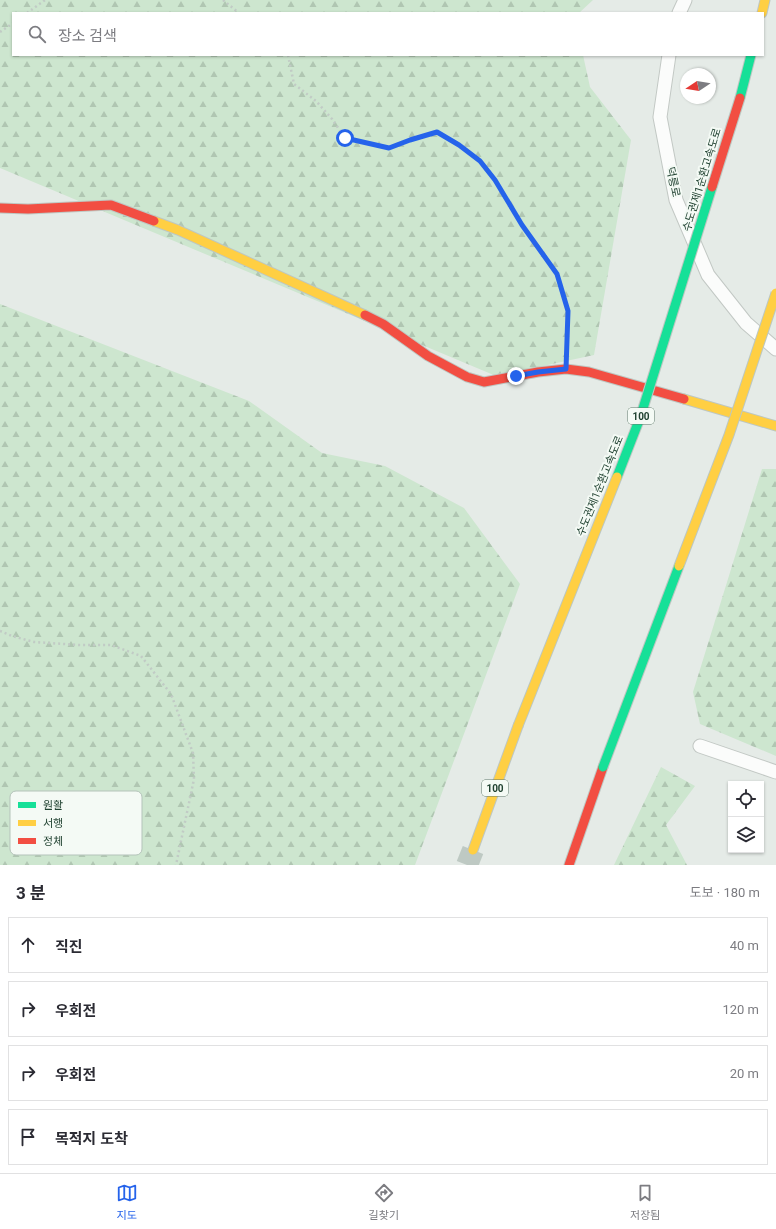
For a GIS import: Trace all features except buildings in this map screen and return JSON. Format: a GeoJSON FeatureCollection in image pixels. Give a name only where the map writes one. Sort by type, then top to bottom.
{"type":"FeatureCollection","features":[{"type":"Feature","properties":{"kind":"main road"},"geometry":{"type":"LineString","coordinates":[[762,12],[765,0]]}},
{"type":"Feature","properties":{"kind":"main road","name":"수도권제1순환고속도로"},"geometry":{"type":"LineString","coordinates":[[473,850],[518,726],[640,418],[740,98],[751,56]]}},
{"type":"Feature","properties":{"kind":"main road"},"geometry":{"type":"LineString","coordinates":[[0,208],[28,209],[111,205],[178,230],[369,317],[383,324],[428,356],[473,379],[484,382],[538,372],[566,369],[590,372],[776,426]]}},
{"type":"Feature","properties":{"kind":"main road"},"geometry":{"type":"LineString","coordinates":[[569,865],[603,767],[729,435],[776,293]]}},
{"type":"Feature","properties":{"kind":"street"},"geometry":{"type":"LineString","coordinates":[[679,12],[685,0]]}},
{"type":"Feature","properties":{"kind":"street","name":"덕릉로"},"geometry":{"type":"LineString","coordinates":[[669,56],[660,117],[676,200],[708,275],[746,323],[776,349]]}},
{"type":"Feature","properties":{"kind":"street"},"geometry":{"type":"LineString","coordinates":[[700,746],[776,772]]}},
{"type":"Feature","properties":{"kind":"path"},"geometry":{"type":"LineString","coordinates":[[28,12],[45,0]]}},
{"type":"Feature","properties":{"kind":"path"},"geometry":{"type":"LineString","coordinates":[[223,0],[239,12]]}},
{"type":"Feature","properties":{"kind":"path"},"geometry":{"type":"LineString","coordinates":[[0,32],[12,23]]}},
{"type":"Feature","properties":{"kind":"path"},"geometry":{"type":"LineString","coordinates":[[288,56],[294,84],[316,101],[332,119],[345,138],[389,148],[437,132],[459,145],[480,161],[495,180],[522,225],[557,274],[568,311],[566,369]]}},
{"type":"Feature","properties":{"kind":"path"},"geometry":{"type":"LineString","coordinates":[[0,631],[34,642],[79,645],[111,645],[141,656],[171,694],[193,753],[194,779],[176,865]]}},
{"type":"Feature","properties":{"kind":"green space"},"geometry":{"type":"Polygon","coordinates":[[[0,0],[593,0],[580,12],[12,12],[12,56],[583,56],[590,87],[631,140],[594,355],[496,376],[0,168],[0,0]]]}},
{"type":"Feature","properties":{"kind":"green space"},"geometry":{"type":"Polygon","coordinates":[[[0,304],[249,401],[322,453],[385,466],[464,508],[520,584],[415,865],[0,865],[0,304]]]}},
{"type":"Feature","properties":{"kind":"green space"},"geometry":{"type":"Polygon","coordinates":[[[762,469],[776,469],[776,756],[700,724],[693,692],[762,469]]]}},
{"type":"Feature","properties":{"kind":"green space"},"geometry":{"type":"Polygon","coordinates":[[[661,767],[695,786],[666,825],[687,865],[614,865],[661,767]]]}},
{"type":"Feature","properties":{"kind":"tunnel"},"geometry":{"type":"LineString","coordinates":[[467,865],[473,850]]}},
{"type":"Feature","properties":{"kind":"traffic: fast"},"geometry":{"type":"LineString","coordinates":[[740,98],[751,56]]}},
{"type":"Feature","properties":{"kind":"traffic: fast"},"geometry":{"type":"LineString","coordinates":[[617,477],[640,418],[712,187]]}},
{"type":"Feature","properties":{"kind":"traffic: fast"},"geometry":{"type":"LineString","coordinates":[[603,767],[679,566]]}},
{"type":"Feature","properties":{"kind":"traffic: slow"},"geometry":{"type":"LineString","coordinates":[[762,12],[765,0]]}},
{"type":"Feature","properties":{"kind":"traffic: slow"},"geometry":{"type":"LineString","coordinates":[[154,221],[178,230],[365,315]]}},
{"type":"Feature","properties":{"kind":"traffic: slow"},"geometry":{"type":"LineString","coordinates":[[679,566],[729,435],[776,293]]}},
{"type":"Feature","properties":{"kind":"traffic: slow"},"geometry":{"type":"LineString","coordinates":[[684,399],[776,426]]}},
{"type":"Feature","properties":{"kind":"traffic: slow"},"geometry":{"type":"LineString","coordinates":[[518,726],[617,477]]}},
{"type":"Feature","properties":{"kind":"traffic: slow"},"geometry":{"type":"LineString","coordinates":[[473,850],[518,726]]}},
{"type":"Feature","properties":{"kind":"traffic: jam"},"geometry":{"type":"LineString","coordinates":[[712,187],[740,98]]}},
{"type":"Feature","properties":{"kind":"traffic: jam"},"geometry":{"type":"LineString","coordinates":[[0,208],[28,209],[111,205],[154,221]]}},
{"type":"Feature","properties":{"kind":"traffic: jam"},"geometry":{"type":"LineString","coordinates":[[365,315],[383,324],[428,356],[467,377],[484,382],[538,372],[566,369],[589,372],[684,399]]}},
{"type":"Feature","properties":{"kind":"traffic: jam"},"geometry":{"type":"LineString","coordinates":[[569,865],[603,767]]}},
{"type":"Feature","properties":{"kind":"route"},"geometry":{"type":"LineString","coordinates":[[345,138],[389,148],[437,132],[459,145],[480,161],[495,180],[522,225],[557,274],[568,311],[566,369],[516,376]]}}]}
